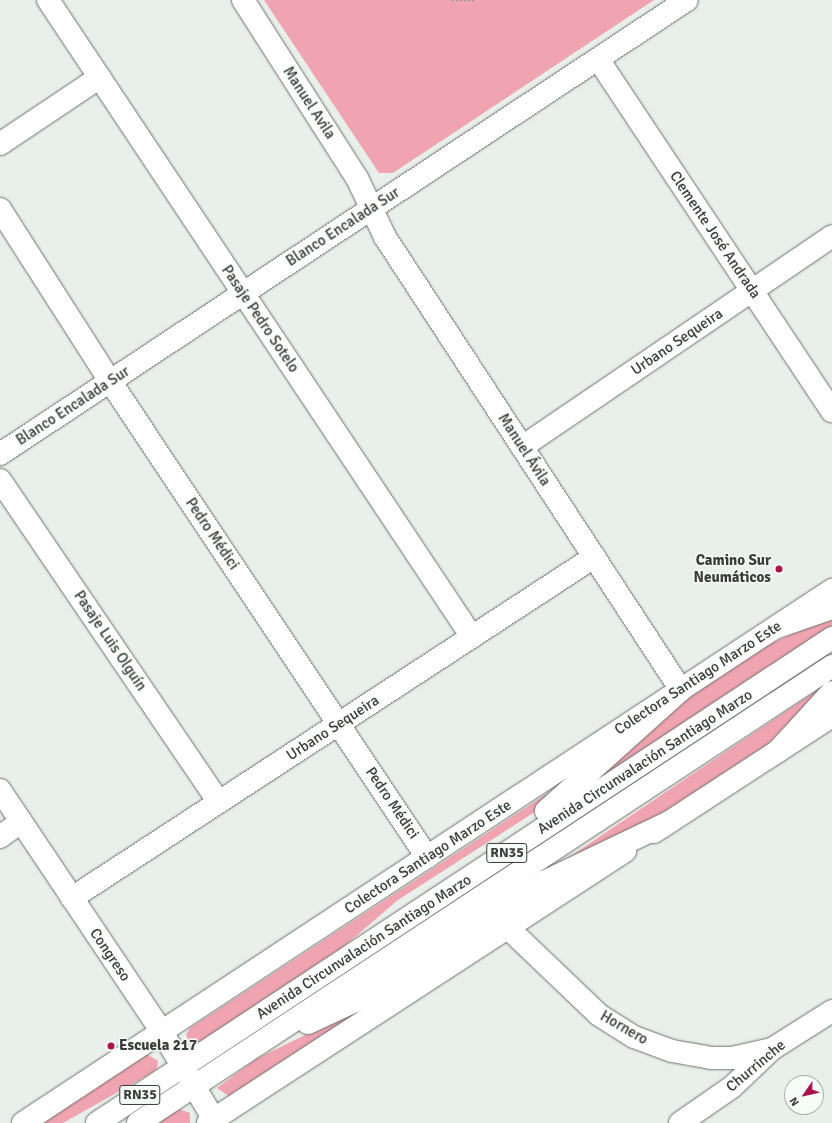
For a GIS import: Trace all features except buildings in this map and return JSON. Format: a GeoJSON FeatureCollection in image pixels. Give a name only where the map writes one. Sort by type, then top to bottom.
{"type":"FeatureCollection","features":[{"type":"Feature","properties":{"kind":"main road","name":"Pasaje Pedro Sotelo"},"geometry":{"type":"LineString","coordinates":[[48,0],[472,637]]}},
{"type":"Feature","properties":{"kind":"main road","name":"Manuel Avila"},"geometry":{"type":"LineString","coordinates":[[243,0],[357,178],[372,208]]}},
{"type":"Feature","properties":{"kind":"main road","name":"Blanco Encalada Sur"},"geometry":{"type":"LineString","coordinates":[[0,454],[687,0]]}},
{"type":"Feature","properties":{"kind":"main road","name":"Clemente José Andrada"},"geometry":{"type":"LineString","coordinates":[[598,59],[832,412]]}},
{"type":"Feature","properties":{"kind":"main road"},"geometry":{"type":"LineString","coordinates":[[0,144],[100,77]]}},
{"type":"Feature","properties":{"kind":"main road","name":"Manuel Ávila"},"geometry":{"type":"LineString","coordinates":[[372,208],[385,237],[680,690]]}},
{"type":"Feature","properties":{"kind":"main road","name":"Pedro Médici"},"geometry":{"type":"LineString","coordinates":[[0,209],[110,381],[427,857]]}},
{"type":"Feature","properties":{"kind":"main road","name":"Urbano Sequeira"},"geometry":{"type":"LineString","coordinates":[[522,447],[832,236]]}},
{"type":"Feature","properties":{"kind":"main road","name":"Pasaje Luis Olguín"},"geometry":{"type":"LineString","coordinates":[[0,480],[219,802]]}},
{"type":"Feature","properties":{"kind":"main road","name":"Urbano Sequeira"},"geometry":{"type":"LineString","coordinates":[[72,898],[594,557]]}},
{"type":"Feature","properties":{"kind":"main road","name":"Colectora Santiago Marzo Este"},"geometry":{"type":"LineString","coordinates":[[23,1123],[832,590]]}},
{"type":"Feature","properties":{"kind":"main road"},"geometry":{"type":"LineString","coordinates":[[777,627],[832,608]]}},
{"type":"Feature","properties":{"kind":"main road","name":"Avenida Circunvalación Santiago Marzo"},"geometry":{"type":"LineString","coordinates":[[98,1122],[832,638]]}},
{"type":"Feature","properties":{"kind":"main road","name":"Avenida Circunvalación Santiago Marzo"},"geometry":{"type":"LineString","coordinates":[[138,1123],[832,666]]}},
{"type":"Feature","properties":{"kind":"main road"},"geometry":{"type":"LineString","coordinates":[[344,960],[392,914],[564,798],[680,690]]}},
{"type":"Feature","properties":{"kind":"main road"},"geometry":{"type":"LineString","coordinates":[[777,752],[832,692]]}},
{"type":"Feature","properties":{"kind":"main road"},"geometry":{"type":"LineString","coordinates":[[213,1122],[832,716]]}},
{"type":"Feature","properties":{"kind":"main road","name":"Congreso"},"geometry":{"type":"LineString","coordinates":[[0,790],[162,1032],[194,1086],[213,1122]]}},
{"type":"Feature","properties":{"kind":"main road"},"geometry":{"type":"LineString","coordinates":[[0,836],[22,822]]}},
{"type":"Feature","properties":{"kind":"main road"},"geometry":{"type":"LineString","coordinates":[[258,1044],[349,1005],[544,882],[669,822]]}},
{"type":"Feature","properties":{"kind":"main road","name":"Hornero"},"geometry":{"type":"LineString","coordinates":[[508,928],[594,1010],[634,1037],[672,1051],[712,1058],[732,1058],[772,1049]]}},
{"type":"Feature","properties":{"kind":"main road","name":"Churrinche"},"geometry":{"type":"LineString","coordinates":[[680,1123],[732,1087],[772,1049],[832,1011]]}},
{"type":"Feature","properties":{"kind":"path"},"geometry":{"type":"LineString","coordinates":[[452,0],[476,0]]}},
{"type":"Feature","properties":{"kind":"shaded area"},"geometry":{"type":"Polygon","coordinates":[[[264,0],[654,0],[393,173],[379,173],[264,0]]]}},
{"type":"Feature","properties":{"kind":"shaded area"},"geometry":{"type":"Polygon","coordinates":[[[832,617],[832,627],[587,789],[585,786],[691,696],[767,645],[832,617]]]}},
{"type":"Feature","properties":{"kind":"shaded area"},"geometry":{"type":"Polygon","coordinates":[[[825,685],[768,744],[658,817],[562,862],[825,685]]]}},
{"type":"Feature","properties":{"kind":"shaded area"},"geometry":{"type":"Polygon","coordinates":[[[574,776],[544,806],[398,900],[335,954],[196,1046],[190,1044],[186,1035],[190,1028],[574,776]]]}},
{"type":"Feature","properties":{"kind":"shaded area"},"geometry":{"type":"Polygon","coordinates":[[[559,879],[230,1097],[217,1088],[256,1059],[346,1015],[559,879]]]}},
{"type":"Feature","properties":{"kind":"shaded area"},"geometry":{"type":"Polygon","coordinates":[[[147,1054],[158,1061],[157,1069],[150,1074],[63,1123],[42,1123],[147,1054]]]}},
{"type":"Feature","properties":{"kind":"shaded area"},"geometry":{"type":"Polygon","coordinates":[[[179,1109],[190,1113],[190,1123],[157,1123],[179,1109]]]}},
{"type":"Feature","properties":{"kind":"place","name":"Camino Sur Neumáticos"},"geometry":{"type":"Point","coordinates":[779,569]}},
{"type":"Feature","properties":{"kind":"place","name":"Escuela 217"},"geometry":{"type":"Point","coordinates":[111,1046]}}]}
